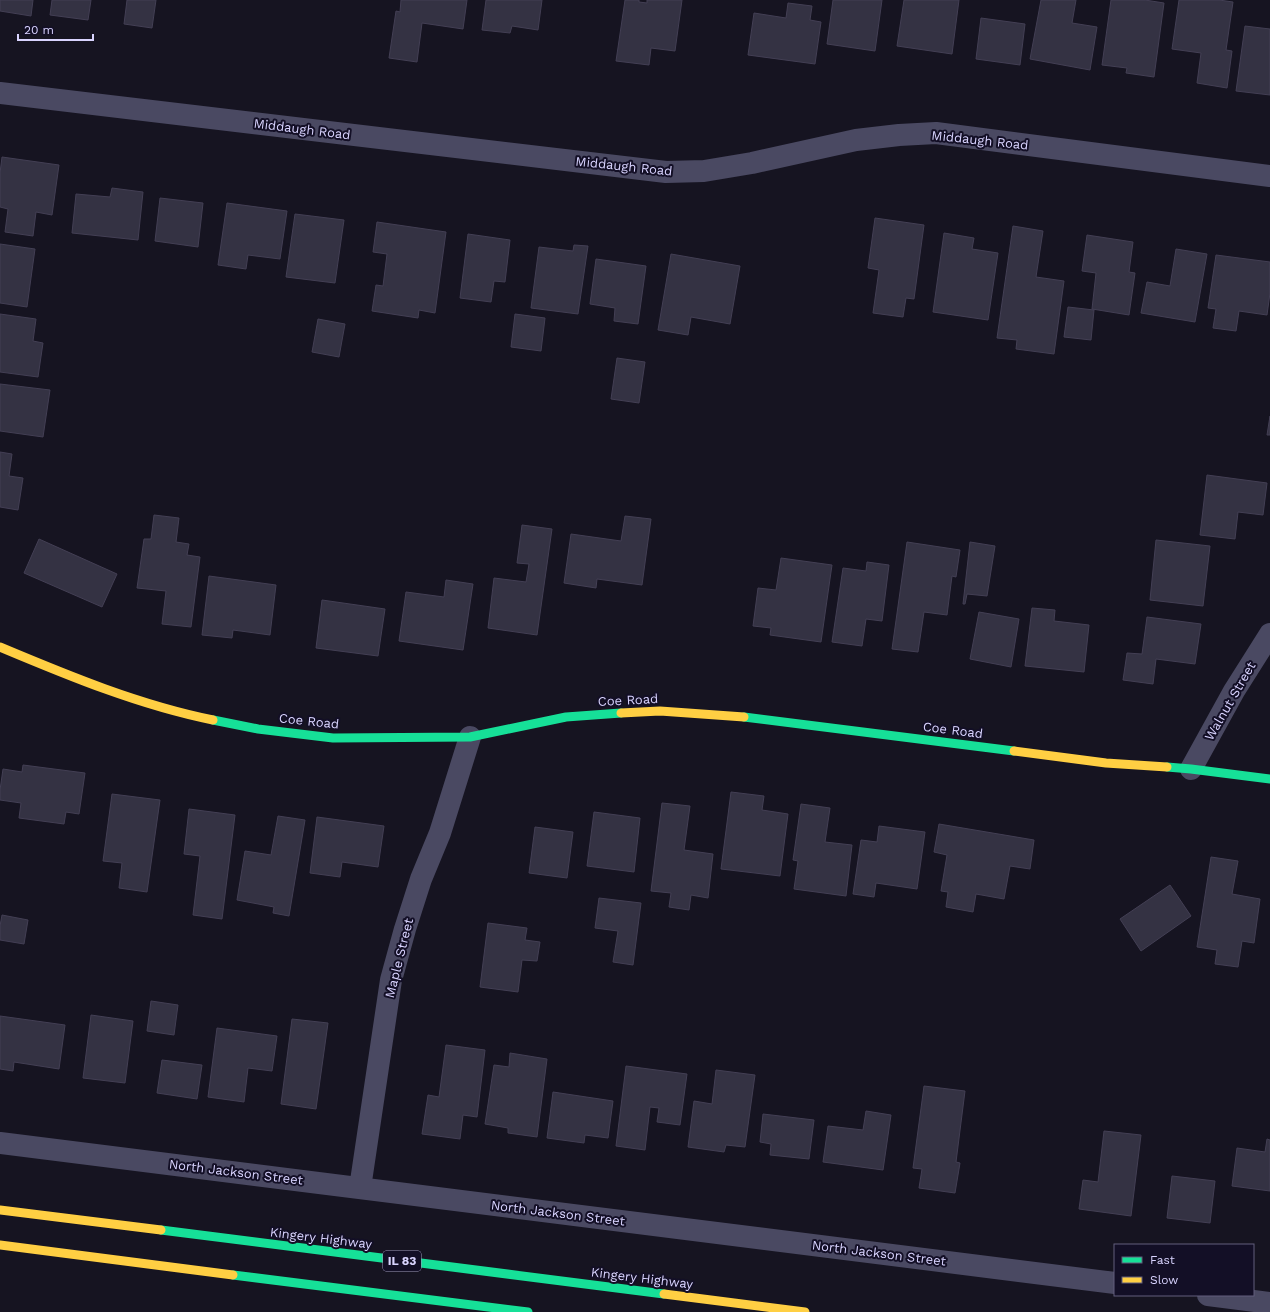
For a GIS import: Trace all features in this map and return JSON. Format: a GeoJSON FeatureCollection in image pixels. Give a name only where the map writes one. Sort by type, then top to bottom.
{"type":"FeatureCollection","features":[{"type":"Feature","properties":{"kind":"main road","name":"Coe Road"},"geometry":{"type":"LineString","coordinates":[[0,647],[128,698],[189,715],[258,729],[333,738],[470,737],[566,717],[660,711],[749,717],[1106,763],[1191,769],[1270,779]]}},
{"type":"Feature","properties":{"kind":"main road","name":"Kingery Highway"},"geometry":{"type":"LineString","coordinates":[[0,1210],[805,1312]]}},
{"type":"Feature","properties":{"kind":"main road"},"geometry":{"type":"LineString","coordinates":[[0,1246],[528,1312]]}},
{"type":"Feature","properties":{"kind":"street","name":"Middaugh Road"},"geometry":{"type":"LineString","coordinates":[[0,93],[666,172],[704,171],[856,140],[899,135],[936,133],[1270,176]]}},
{"type":"Feature","properties":{"kind":"street","name":"Walnut Street"},"geometry":{"type":"LineString","coordinates":[[1191,769],[1234,691],[1270,634]]}},
{"type":"Feature","properties":{"kind":"street","name":"Maple Street"},"geometry":{"type":"LineString","coordinates":[[360,1188],[391,980],[404,929],[421,879],[440,833],[470,737]]}},
{"type":"Feature","properties":{"kind":"street","name":"North Jackson Street"},"geometry":{"type":"LineString","coordinates":[[0,1143],[1114,1283]]}},
{"type":"Feature","properties":{"kind":"street"},"geometry":{"type":"LineString","coordinates":[[1216,1296],[1270,1303]]}},
{"type":"Feature","properties":{"kind":"building"},"geometry":{"type":"Polygon","coordinates":[[[0,0],[33,0],[31,16],[0,11],[0,0]]]}},
{"type":"Feature","properties":{"kind":"building"},"geometry":{"type":"Polygon","coordinates":[[[52,0],[91,0],[88,20],[50,15],[52,0]]]}},
{"type":"Feature","properties":{"kind":"building"},"geometry":{"type":"Polygon","coordinates":[[[127,0],[156,0],[152,28],[124,24],[127,0]]]}},
{"type":"Feature","properties":{"kind":"building"},"geometry":{"type":"Polygon","coordinates":[[[401,0],[467,0],[463,29],[422,23],[417,62],[389,58],[396,11],[400,12],[401,0]]]}},
{"type":"Feature","properties":{"kind":"building"},"geometry":{"type":"Polygon","coordinates":[[[486,0],[542,0],[538,30],[512,26],[510,33],[482,30],[486,0]]]}},
{"type":"Feature","properties":{"kind":"building"},"geometry":{"type":"Polygon","coordinates":[[[625,0],[639,0],[639,2],[647,3],[647,0],[682,0],[675,51],[651,48],[649,65],[616,61],[625,0]]]}},
{"type":"Feature","properties":{"kind":"building"},"geometry":{"type":"Polygon","coordinates":[[[833,0],[882,0],[875,51],[827,44],[833,0]]]}},
{"type":"Feature","properties":{"kind":"building"},"geometry":{"type":"Polygon","coordinates":[[[904,0],[959,0],[952,54],[897,46],[904,0]]]}},
{"type":"Feature","properties":{"kind":"building"},"geometry":{"type":"Polygon","coordinates":[[[1041,0],[1076,0],[1072,23],[1097,27],[1090,70],[1030,59],[1041,0]]]}},
{"type":"Feature","properties":{"kind":"building"},"geometry":{"type":"Polygon","coordinates":[[[1111,0],[1145,0],[1164,3],[1154,77],[1126,73],[1127,68],[1102,65],[1111,0]]]}},
{"type":"Feature","properties":{"kind":"building"},"geometry":{"type":"Polygon","coordinates":[[[1179,0],[1219,0],[1233,2],[1226,50],[1232,51],[1227,88],[1197,83],[1201,53],[1172,49],[1179,0]]]}},
{"type":"Feature","properties":{"kind":"building"},"geometry":{"type":"Polygon","coordinates":[[[788,3],[812,6],[810,20],[821,22],[815,64],[748,55],[754,13],[786,18],[788,3]]]}},
{"type":"Feature","properties":{"kind":"building"},"geometry":{"type":"Polygon","coordinates":[[[981,18],[1025,24],[1020,65],[976,59],[981,18]]]}},
{"type":"Feature","properties":{"kind":"building"},"geometry":{"type":"Polygon","coordinates":[[[1245,26],[1270,29],[1270,95],[1236,91],[1245,26]]]}},
{"type":"Feature","properties":{"kind":"building"},"geometry":{"type":"Polygon","coordinates":[[[2,157],[59,165],[52,215],[36,212],[33,236],[5,232],[8,209],[0,207],[0,173],[2,157]]]}},
{"type":"Feature","properties":{"kind":"building"},"geometry":{"type":"Polygon","coordinates":[[[112,188],[143,192],[138,240],[72,233],[76,194],[110,197],[112,188]]]}},
{"type":"Feature","properties":{"kind":"building"},"geometry":{"type":"Polygon","coordinates":[[[160,198],[203,203],[198,247],[155,241],[160,198]]]}},
{"type":"Feature","properties":{"kind":"building"},"geometry":{"type":"Polygon","coordinates":[[[227,203],[287,211],[280,259],[248,255],[246,269],[218,265],[227,203]]]}},
{"type":"Feature","properties":{"kind":"building"},"geometry":{"type":"Polygon","coordinates":[[[295,214],[344,220],[335,283],[286,277],[295,214]]]}},
{"type":"Feature","properties":{"kind":"building"},"geometry":{"type":"Polygon","coordinates":[[[875,218],[924,225],[914,299],[906,298],[903,317],[873,313],[879,270],[868,268],[875,218]]]}},
{"type":"Feature","properties":{"kind":"building"},"geometry":{"type":"Polygon","coordinates":[[[377,222],[446,232],[435,313],[419,310],[418,318],[372,311],[376,285],[383,286],[387,254],[373,252],[377,222]]]}},
{"type":"Feature","properties":{"kind":"building"},"geometry":{"type":"Polygon","coordinates":[[[1013,226],[1043,231],[1036,277],[1064,281],[1054,354],[1016,349],[1017,340],[997,338],[1013,226]]]}},
{"type":"Feature","properties":{"kind":"building"},"geometry":{"type":"Polygon","coordinates":[[[944,233],[974,238],[972,249],[998,253],[988,320],[933,312],[944,233]]]}},
{"type":"Feature","properties":{"kind":"building"},"geometry":{"type":"Polygon","coordinates":[[[468,234],[510,240],[505,282],[494,281],[491,302],[460,298],[468,234]]]}},
{"type":"Feature","properties":{"kind":"building"},"geometry":{"type":"Polygon","coordinates":[[[1087,235],[1133,242],[1129,272],[1135,273],[1129,315],[1092,309],[1096,273],[1082,271],[1087,235]]]}},
{"type":"Feature","properties":{"kind":"building"},"geometry":{"type":"Polygon","coordinates":[[[0,244],[35,249],[27,307],[0,303],[0,244]]]}},
{"type":"Feature","properties":{"kind":"building"},"geometry":{"type":"Polygon","coordinates":[[[574,245],[588,246],[578,314],[531,308],[539,247],[573,251],[574,245]]]}},
{"type":"Feature","properties":{"kind":"building"},"geometry":{"type":"Polygon","coordinates":[[[1176,249],[1207,254],[1195,322],[1141,313],[1147,282],[1170,286],[1176,249]]]}},
{"type":"Feature","properties":{"kind":"building"},"geometry":{"type":"Polygon","coordinates":[[[671,254],[740,266],[730,324],[691,317],[688,335],[658,330],[671,254]]]}},
{"type":"Feature","properties":{"kind":"building"},"geometry":{"type":"Polygon","coordinates":[[[1216,255],[1270,262],[1270,293],[1267,315],[1239,311],[1236,331],[1213,328],[1216,309],[1208,308],[1216,255]]]}},
{"type":"Feature","properties":{"kind":"building"},"geometry":{"type":"Polygon","coordinates":[[[596,259],[646,266],[638,324],[614,321],[615,308],[590,304],[596,259]]]}},
{"type":"Feature","properties":{"kind":"building"},"geometry":{"type":"Polygon","coordinates":[[[1068,307],[1094,310],[1091,340],[1064,337],[1068,307]]]}},
{"type":"Feature","properties":{"kind":"building"},"geometry":{"type":"Polygon","coordinates":[[[0,314],[36,319],[33,341],[43,343],[38,377],[0,372],[0,314]]]}},
{"type":"Feature","properties":{"kind":"building"},"geometry":{"type":"Polygon","coordinates":[[[515,314],[545,318],[541,351],[511,347],[515,314]]]}},
{"type":"Feature","properties":{"kind":"building"},"geometry":{"type":"Polygon","coordinates":[[[318,319],[345,324],[339,357],[312,352],[318,319]]]}},
{"type":"Feature","properties":{"kind":"building"},"geometry":{"type":"Polygon","coordinates":[[[617,358],[645,362],[639,403],[611,399],[617,358]]]}},
{"type":"Feature","properties":{"kind":"building"},"geometry":{"type":"Polygon","coordinates":[[[0,384],[50,390],[43,437],[0,431],[0,384]]]}},
{"type":"Feature","properties":{"kind":"building"},"geometry":{"type":"Polygon","coordinates":[[[1270,416],[1270,435],[1267,435],[1270,416]]]}},
{"type":"Feature","properties":{"kind":"building"},"geometry":{"type":"Polygon","coordinates":[[[0,452],[12,454],[9,476],[23,478],[18,510],[0,507],[0,452]]]}},
{"type":"Feature","properties":{"kind":"building"},"geometry":{"type":"Polygon","coordinates":[[[1207,475],[1267,483],[1263,515],[1238,512],[1235,539],[1200,535],[1207,475]]]}},
{"type":"Feature","properties":{"kind":"building"},"geometry":{"type":"Polygon","coordinates":[[[154,515],[179,518],[176,542],[189,544],[187,555],[200,557],[191,627],[162,624],[166,591],[137,588],[144,539],[151,539],[154,515]]]}},
{"type":"Feature","properties":{"kind":"building"},"geometry":{"type":"Polygon","coordinates":[[[625,516],[651,519],[642,585],[597,579],[596,588],[564,583],[571,534],[621,541],[625,516]]]}},
{"type":"Feature","properties":{"kind":"building"},"geometry":{"type":"Polygon","coordinates":[[[522,525],[552,529],[537,635],[488,628],[494,578],[526,582],[529,564],[517,563],[522,525]]]}},
{"type":"Feature","properties":{"kind":"building"},"geometry":{"type":"Polygon","coordinates":[[[39,539],[117,574],[102,607],[24,573],[39,539]]]}},
{"type":"Feature","properties":{"kind":"building"},"geometry":{"type":"Polygon","coordinates":[[[1156,540],[1210,546],[1203,606],[1150,600],[1156,540]]]}},
{"type":"Feature","properties":{"kind":"building"},"geometry":{"type":"Polygon","coordinates":[[[907,542],[960,550],[956,577],[952,576],[947,615],[924,612],[918,652],[892,649],[907,542]]]}},
{"type":"Feature","properties":{"kind":"building"},"geometry":{"type":"Polygon","coordinates":[[[970,542],[995,546],[987,596],[967,594],[965,604],[963,604],[970,542]]]}},
{"type":"Feature","properties":{"kind":"building"},"geometry":{"type":"Polygon","coordinates":[[[781,558],[832,565],[821,642],[770,635],[771,628],[753,626],[758,588],[776,590],[781,558]]]}},
{"type":"Feature","properties":{"kind":"building"},"geometry":{"type":"Polygon","coordinates":[[[867,562],[889,565],[882,621],[866,619],[862,646],[832,642],[843,568],[866,571],[867,562]]]}},
{"type":"Feature","properties":{"kind":"building"},"geometry":{"type":"Polygon","coordinates":[[[209,576],[276,585],[270,635],[233,630],[232,638],[202,635],[209,576]]]}},
{"type":"Feature","properties":{"kind":"building"},"geometry":{"type":"Polygon","coordinates":[[[446,580],[473,584],[463,650],[399,641],[406,592],[444,597],[446,580]]]}},
{"type":"Feature","properties":{"kind":"building"},"geometry":{"type":"Polygon","coordinates":[[[322,600],[385,609],[378,656],[316,648],[322,600]]]}},
{"type":"Feature","properties":{"kind":"building"},"geometry":{"type":"Polygon","coordinates":[[[1032,608],[1055,610],[1054,621],[1089,625],[1084,672],[1025,666],[1032,608]]]}},
{"type":"Feature","properties":{"kind":"building"},"geometry":{"type":"Polygon","coordinates":[[[979,612],[1019,619],[1011,667],[970,659],[979,612]]]}},
{"type":"Feature","properties":{"kind":"building"},"geometry":{"type":"Polygon","coordinates":[[[1147,617],[1201,624],[1195,664],[1156,659],[1153,684],[1123,680],[1127,653],[1142,654],[1147,617]]]}},
{"type":"Feature","properties":{"kind":"building"},"geometry":{"type":"Polygon","coordinates":[[[23,765],[85,773],[79,814],[66,812],[64,824],[19,818],[21,803],[0,800],[0,790],[3,769],[22,772],[23,765]]]}},
{"type":"Feature","properties":{"kind":"building"},"geometry":{"type":"Polygon","coordinates":[[[731,792],[764,796],[762,810],[788,814],[780,876],[721,869],[731,792]]]}},
{"type":"Feature","properties":{"kind":"building"},"geometry":{"type":"Polygon","coordinates":[[[112,794],[160,800],[147,892],[119,888],[122,863],[103,861],[112,794]]]}},
{"type":"Feature","properties":{"kind":"building"},"geometry":{"type":"Polygon","coordinates":[[[662,803],[690,806],[684,850],[713,854],[708,898],[691,895],[689,910],[669,907],[671,893],[651,891],[662,803]]]}},
{"type":"Feature","properties":{"kind":"building"},"geometry":{"type":"Polygon","coordinates":[[[801,804],[830,808],[825,842],[852,845],[846,896],[794,889],[798,861],[793,860],[801,804]]]}},
{"type":"Feature","properties":{"kind":"building"},"geometry":{"type":"Polygon","coordinates":[[[189,809],[235,815],[222,919],[193,915],[200,856],[184,854],[189,809]]]}},
{"type":"Feature","properties":{"kind":"building"},"geometry":{"type":"Polygon","coordinates":[[[594,812],[640,818],[634,872],[587,866],[594,812]]]}},
{"type":"Feature","properties":{"kind":"building"},"geometry":{"type":"Polygon","coordinates":[[[278,816],[305,820],[289,916],[273,913],[274,907],[237,900],[245,851],[271,855],[278,816]]]}},
{"type":"Feature","properties":{"kind":"building"},"geometry":{"type":"Polygon","coordinates":[[[317,817],[384,826],[378,867],[342,862],[340,877],[310,873],[317,817]]]}},
{"type":"Feature","properties":{"kind":"building"},"geometry":{"type":"Polygon","coordinates":[[[939,824],[1034,840],[1030,869],[1010,866],[1004,899],[976,894],[973,912],[946,907],[948,892],[941,891],[947,855],[934,852],[939,824]]]}},
{"type":"Feature","properties":{"kind":"building"},"geometry":{"type":"Polygon","coordinates":[[[879,826],[925,832],[917,889],[876,883],[874,897],[853,894],[861,840],[877,842],[879,826]]]}},
{"type":"Feature","properties":{"kind":"building"},"geometry":{"type":"Polygon","coordinates":[[[535,827],[573,832],[567,878],[529,873],[535,827]]]}},
{"type":"Feature","properties":{"kind":"building"},"geometry":{"type":"Polygon","coordinates":[[[1211,857],[1238,861],[1232,894],[1260,899],[1254,943],[1242,941],[1238,967],[1215,964],[1217,950],[1197,947],[1211,857]]]}},
{"type":"Feature","properties":{"kind":"building"},"geometry":{"type":"Polygon","coordinates":[[[1170,885],[1191,916],[1141,951],[1120,919],[1170,885]]]}},
{"type":"Feature","properties":{"kind":"building"},"geometry":{"type":"Polygon","coordinates":[[[599,898],[641,903],[633,965],[613,962],[618,931],[595,928],[599,898]]]}},
{"type":"Feature","properties":{"kind":"building"},"geometry":{"type":"Polygon","coordinates":[[[2,915],[28,920],[24,944],[0,940],[2,915]]]}},
{"type":"Feature","properties":{"kind":"building"},"geometry":{"type":"Polygon","coordinates":[[[488,923],[527,928],[525,940],[540,942],[537,961],[522,960],[518,992],[480,987],[488,923]]]}},
{"type":"Feature","properties":{"kind":"building"},"geometry":{"type":"Polygon","coordinates":[[[151,1001],[178,1005],[174,1035],[147,1031],[151,1001]]]}},
{"type":"Feature","properties":{"kind":"building"},"geometry":{"type":"Polygon","coordinates":[[[91,1015],[133,1021],[125,1083],[83,1078],[91,1015]]]}},
{"type":"Feature","properties":{"kind":"building"},"geometry":{"type":"Polygon","coordinates":[[[0,1016],[65,1025],[59,1069],[14,1062],[13,1071],[0,1069],[0,1016]]]}},
{"type":"Feature","properties":{"kind":"building"},"geometry":{"type":"Polygon","coordinates":[[[292,1019],[328,1023],[316,1109],[281,1104],[292,1019]]]}},
{"type":"Feature","properties":{"kind":"building"},"geometry":{"type":"Polygon","coordinates":[[[217,1028],[277,1036],[272,1071],[248,1068],[244,1102],[208,1097],[217,1028]]]}},
{"type":"Feature","properties":{"kind":"building"},"geometry":{"type":"Polygon","coordinates":[[[446,1045],[485,1050],[477,1117],[463,1115],[460,1139],[422,1134],[428,1095],[439,1097],[446,1045]]]}},
{"type":"Feature","properties":{"kind":"building"},"geometry":{"type":"Polygon","coordinates":[[[510,1053],[547,1059],[537,1137],[508,1133],[508,1128],[485,1124],[494,1065],[509,1067],[510,1053]]]}},
{"type":"Feature","properties":{"kind":"building"},"geometry":{"type":"Polygon","coordinates":[[[162,1060],[202,1065],[197,1099],[157,1093],[162,1060]]]}},
{"type":"Feature","properties":{"kind":"building"},"geometry":{"type":"Polygon","coordinates":[[[626,1066],[687,1074],[680,1125],[657,1122],[659,1108],[650,1107],[645,1150],[616,1146],[626,1066]]]}},
{"type":"Feature","properties":{"kind":"building"},"geometry":{"type":"Polygon","coordinates":[[[716,1070],[755,1075],[745,1147],[726,1145],[724,1152],[688,1147],[694,1101],[712,1104],[716,1070]]]}},
{"type":"Feature","properties":{"kind":"building"},"geometry":{"type":"Polygon","coordinates":[[[924,1086],[965,1091],[956,1162],[960,1163],[955,1193],[919,1188],[922,1169],[913,1168],[924,1086]]]}},
{"type":"Feature","properties":{"kind":"building"},"geometry":{"type":"Polygon","coordinates":[[[553,1092],[613,1101],[608,1138],[585,1135],[584,1143],[547,1138],[553,1092]]]}},
{"type":"Feature","properties":{"kind":"building"},"geometry":{"type":"Polygon","coordinates":[[[866,1111],[891,1115],[883,1170],[823,1162],[828,1126],[863,1130],[866,1111]]]}},
{"type":"Feature","properties":{"kind":"building"},"geometry":{"type":"Polygon","coordinates":[[[763,1114],[814,1120],[809,1159],[770,1155],[771,1144],[760,1142],[763,1114]]]}},
{"type":"Feature","properties":{"kind":"building"},"geometry":{"type":"Polygon","coordinates":[[[1104,1131],[1141,1135],[1131,1216],[1079,1209],[1083,1180],[1098,1182],[1104,1131]]]}},
{"type":"Feature","properties":{"kind":"building"},"geometry":{"type":"Polygon","coordinates":[[[1267,1139],[1270,1140],[1270,1191],[1232,1186],[1237,1148],[1265,1152],[1267,1139]]]}},
{"type":"Feature","properties":{"kind":"building"},"geometry":{"type":"Polygon","coordinates":[[[1172,1176],[1215,1181],[1210,1223],[1167,1218],[1172,1176]]]}},
{"type":"Feature","properties":{"kind":"traffic: fast"},"geometry":{"type":"LineString","coordinates":[[213,720],[258,729],[333,738],[470,737],[566,717],[621,713]]}},
{"type":"Feature","properties":{"kind":"traffic: fast"},"geometry":{"type":"LineString","coordinates":[[744,717],[1014,751]]}},
{"type":"Feature","properties":{"kind":"traffic: fast"},"geometry":{"type":"LineString","coordinates":[[1167,767],[1270,779]]}},
{"type":"Feature","properties":{"kind":"traffic: fast"},"geometry":{"type":"LineString","coordinates":[[161,1230],[664,1294]]}},
{"type":"Feature","properties":{"kind":"traffic: fast"},"geometry":{"type":"LineString","coordinates":[[233,1275],[528,1312]]}},
{"type":"Feature","properties":{"kind":"traffic: slow"},"geometry":{"type":"LineString","coordinates":[[0,647],[52,669],[131,698],[185,714],[213,720]]}},
{"type":"Feature","properties":{"kind":"traffic: slow"},"geometry":{"type":"LineString","coordinates":[[621,713],[660,711],[744,717]]}},
{"type":"Feature","properties":{"kind":"traffic: slow"},"geometry":{"type":"LineString","coordinates":[[1014,751],[1106,763],[1167,767]]}},
{"type":"Feature","properties":{"kind":"traffic: slow"},"geometry":{"type":"LineString","coordinates":[[0,1210],[161,1230]]}},
{"type":"Feature","properties":{"kind":"traffic: slow"},"geometry":{"type":"LineString","coordinates":[[0,1245],[233,1275]]}},
{"type":"Feature","properties":{"kind":"traffic: slow"},"geometry":{"type":"LineString","coordinates":[[664,1294],[805,1312]]}}]}
